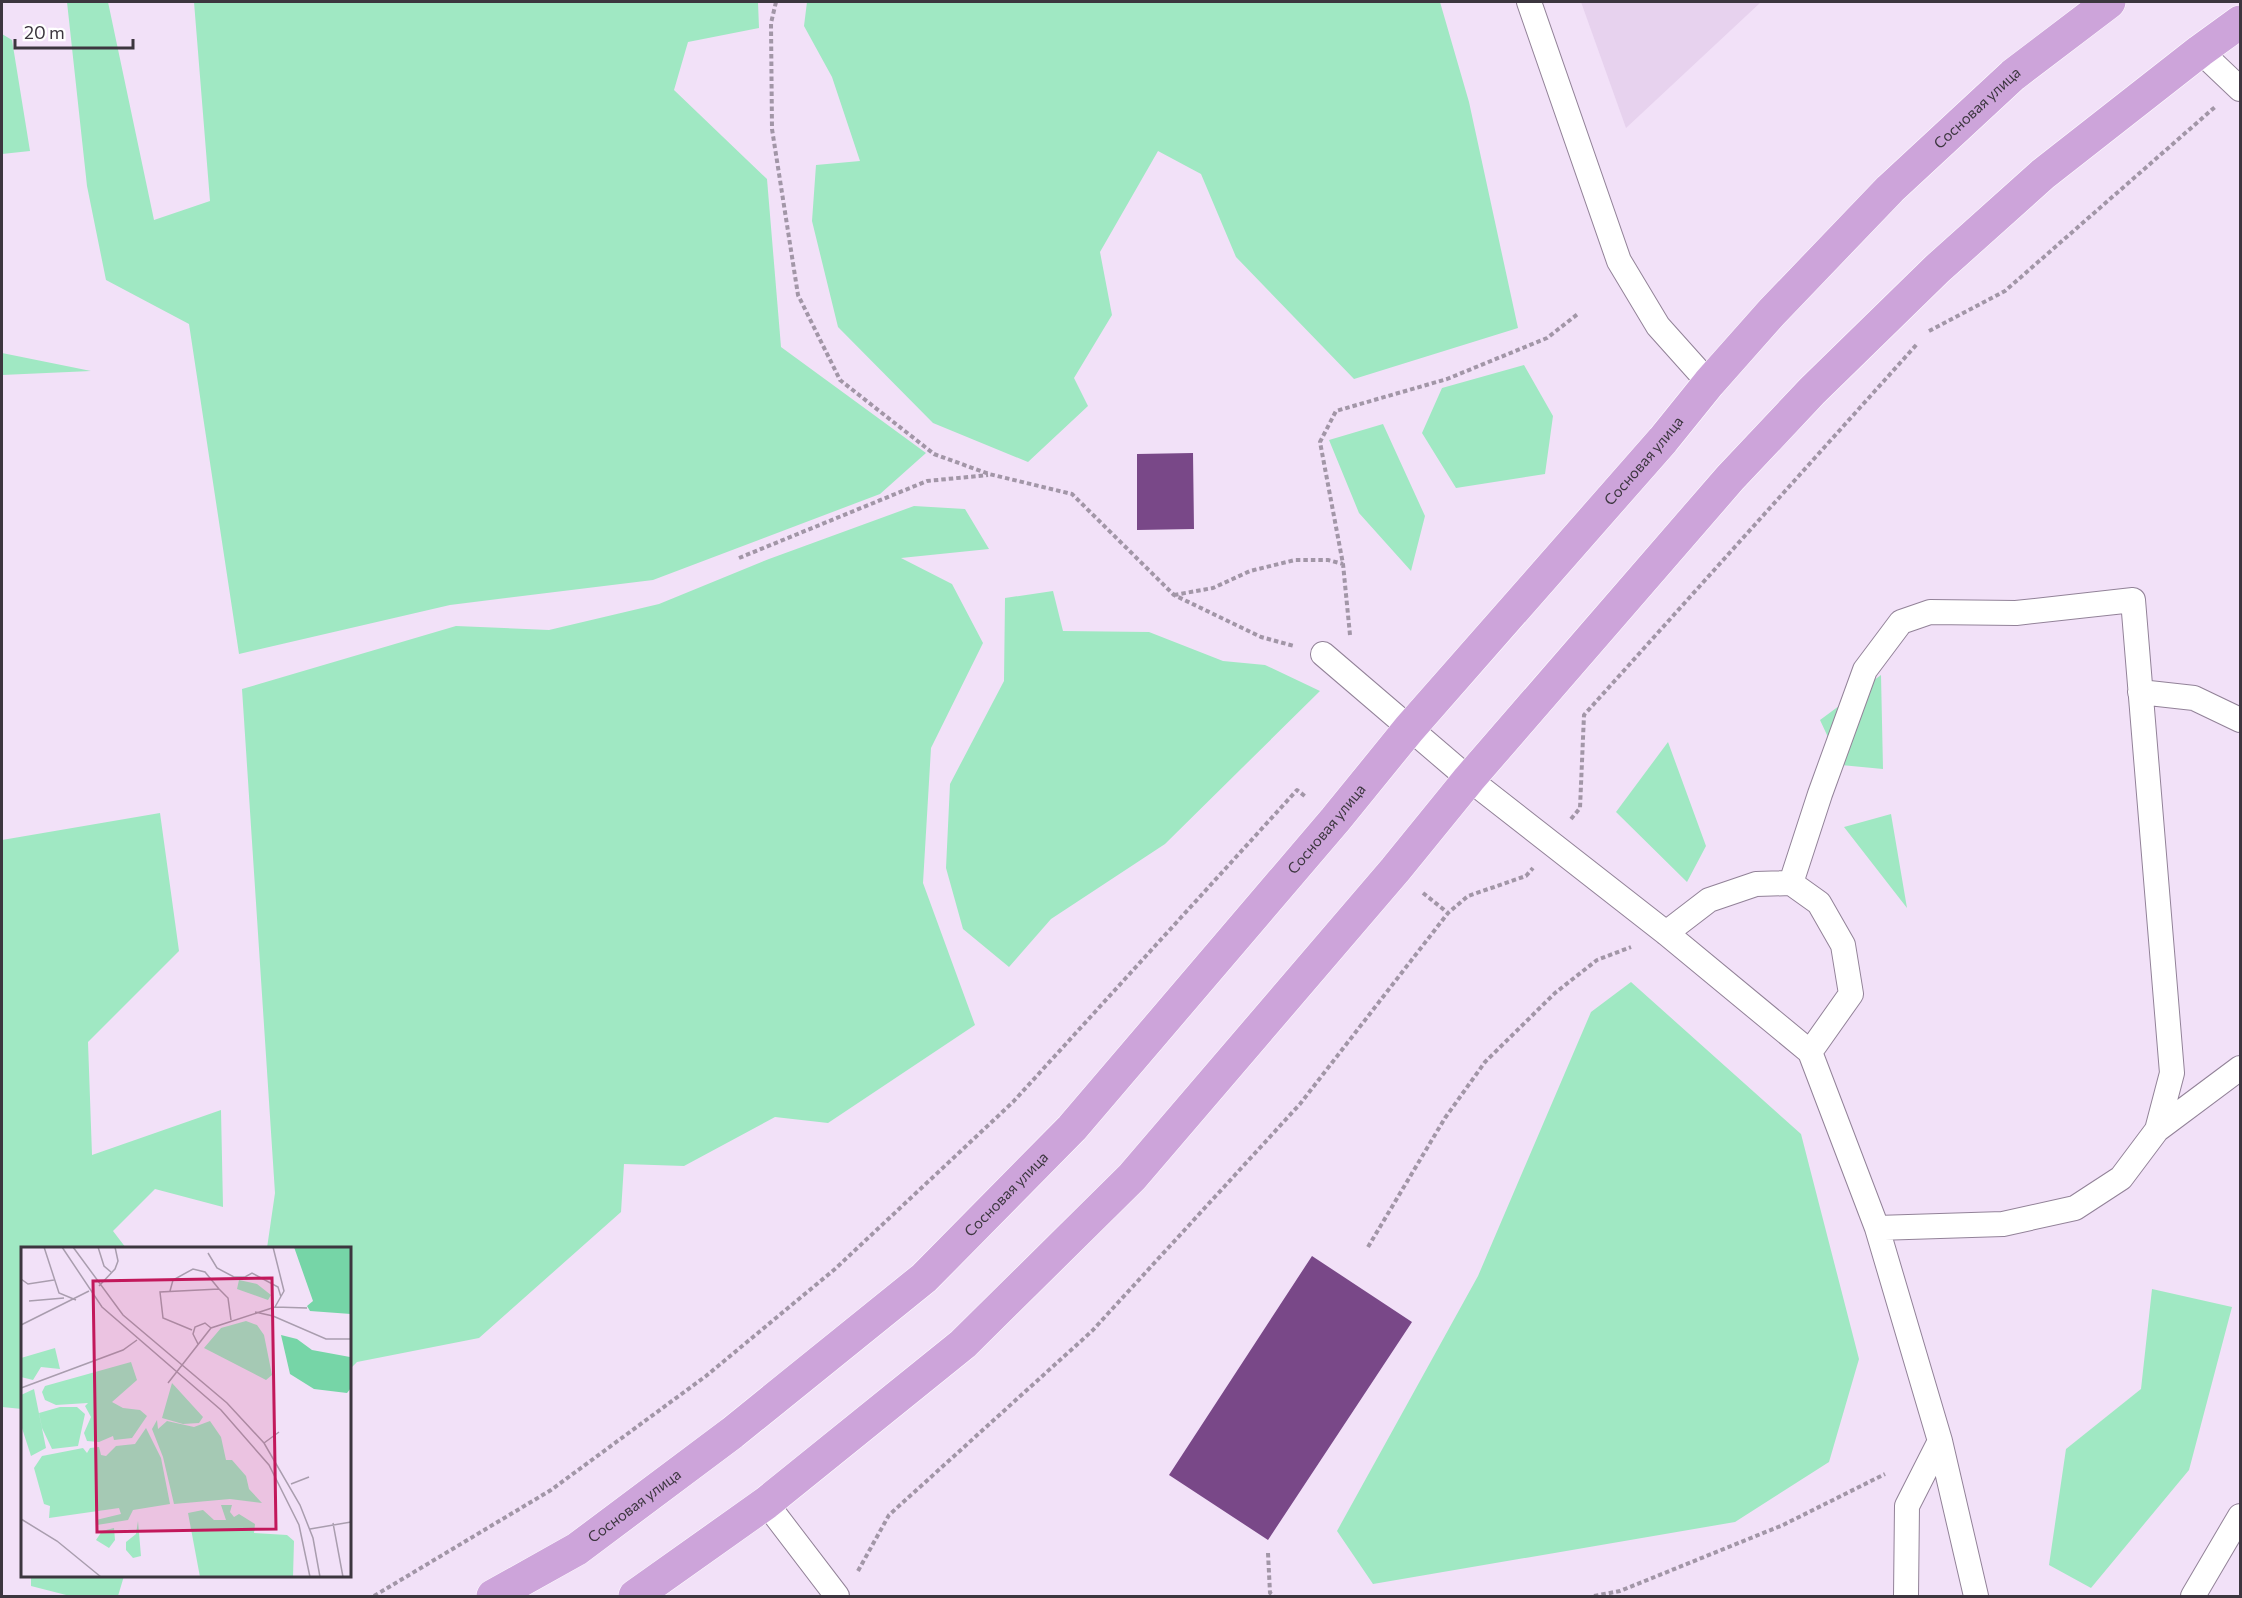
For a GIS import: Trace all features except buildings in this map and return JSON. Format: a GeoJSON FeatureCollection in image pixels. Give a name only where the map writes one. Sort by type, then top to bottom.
{"type":"FeatureCollection","features":[{"type":"Feature","properties":{"kind":"main road","name":"Сосновая улица"},"geometry":{"type":"LineString","coordinates":[[493,1596],[586,1542],[732,1433],[924,1278],[1072,1128],[1335,820],[1409,729],[1663,440],[1709,383],[1772,312],[1890,189],[2013,75],[2109,2]]}},
{"type":"Feature","properties":{"kind":"main road"},"geometry":{"type":"LineString","coordinates":[[635,1596],[766,1503],[963,1344],[1132,1177],[1395,870],[1469,779],[1730,478],[1812,391],[1938,269],[2043,174],[2200,51],[2241,22]]}},
{"type":"Feature","properties":{"kind":"lane"},"geometry":{"type":"LineString","coordinates":[[1529,2],[1619,261],[1658,326],[1709,383]]}},
{"type":"Feature","properties":{"kind":"lane"},"geometry":{"type":"LineString","coordinates":[[2200,51],[2241,89]]}},
{"type":"Feature","properties":{"kind":"lane"},"geometry":{"type":"LineString","coordinates":[[1791,883],[1820,794],[1865,670],[1901,622],[1930,612],[2016,613],[2133,600],[2172,1073],[2157,1130]]}},
{"type":"Feature","properties":{"kind":"lane"},"geometry":{"type":"LineString","coordinates":[[1323,654],[1469,779],[1666,933],[1810,1052],[1877,1228],[1940,1441],[1976,1596]]}},
{"type":"Feature","properties":{"kind":"lane"},"geometry":{"type":"LineString","coordinates":[[2140,692],[2194,698],[2241,720]]}},
{"type":"Feature","properties":{"kind":"lane"},"geometry":{"type":"LineString","coordinates":[[1666,933],[1709,900],[1756,884],[1791,883],[1819,903],[1843,945],[1851,994],[1810,1052]]}},
{"type":"Feature","properties":{"kind":"lane"},"geometry":{"type":"LineString","coordinates":[[1877,1228],[2003,1224],[2075,1208],[2121,1178],[2157,1130],[2241,1068]]}},
{"type":"Feature","properties":{"kind":"lane"},"geometry":{"type":"LineString","coordinates":[[1906,1596],[1907,1506],[1940,1441]]}},
{"type":"Feature","properties":{"kind":"lane"},"geometry":{"type":"LineString","coordinates":[[766,1503],[837,1596]]}},
{"type":"Feature","properties":{"kind":"lane"},"geometry":{"type":"LineString","coordinates":[[2193,1596],[2241,1516]]}},
{"type":"Feature","properties":{"kind":"path"},"geometry":{"type":"LineString","coordinates":[[776,2],[771,23],[772,129],[798,295],[840,380],[934,454],[989,474],[1072,494],[1174,595],[1261,637]]}},
{"type":"Feature","properties":{"kind":"path"},"geometry":{"type":"LineString","coordinates":[[1346,675],[1350,634],[1343,564],[1320,442],[1336,411],[1447,379],[1547,338],[1579,313]]}},
{"type":"Feature","properties":{"kind":"path"},"geometry":{"type":"LineString","coordinates":[[739,558],[927,481],[989,474]]}},
{"type":"Feature","properties":{"kind":"path"},"geometry":{"type":"LineString","coordinates":[[1174,595],[1213,588],[1250,571],[1295,560],[1328,560],[1343,564]]}},
{"type":"Feature","properties":{"kind":"path"},"geometry":{"type":"LineString","coordinates":[[374,1596],[551,1490],[706,1376],[835,1269],[1013,1102],[1297,790],[1335,820]]}},
{"type":"Feature","properties":{"kind":"path"},"geometry":{"type":"LineString","coordinates":[[1395,870],[1448,913]]}},
{"type":"Feature","properties":{"kind":"path"},"geometry":{"type":"LineString","coordinates":[[1368,1247],[1445,1118],[1485,1062],[1555,993],[1597,960],[1666,933]]}},
{"type":"Feature","properties":{"kind":"path"},"geometry":{"type":"LineString","coordinates":[[1594,1596],[1620,1591],[1783,1524],[1890,1471]]}},
{"type":"Feature","properties":{"kind":"path"},"geometry":{"type":"LineString","coordinates":[[1268,1553],[1270,1593],[1274,1596]]}},
{"type":"Feature","properties":{"kind":"shaded area"},"geometry":{"type":"Polygon","coordinates":[[[1581,2],[1761,2],[1626,128],[1581,2]]]}},
{"type":"Feature","properties":{"kind":"green space"},"geometry":{"type":"Polygon","coordinates":[[[67,2],[108,2],[154,220],[210,201],[194,2],[758,2],[759,28],[688,42],[674,90],[767,179],[781,347],[926,453],[880,494],[653,580],[450,605],[239,654],[189,324],[106,280],[87,186],[67,2]]]}},
{"type":"Feature","properties":{"kind":"green space"},"geometry":{"type":"Polygon","coordinates":[[[807,2],[1440,2],[1469,102],[1518,328],[1354,379],[1236,257],[1201,174],[1158,151],[1100,252],[1112,315],[1074,378],[1088,406],[1028,462],[933,423],[838,327],[812,221],[816,165],[860,161],[832,77],[804,26],[807,2]]]}},
{"type":"Feature","properties":{"kind":"green space"},"geometry":{"type":"Polygon","coordinates":[[[2,34],[12,40],[30,151],[2,154],[2,34]]]}},
{"type":"Feature","properties":{"kind":"green space"},"geometry":{"type":"Polygon","coordinates":[[[2,353],[91,371],[2,375],[2,353]]]}},
{"type":"Feature","properties":{"kind":"green space"},"geometry":{"type":"Polygon","coordinates":[[[1524,365],[1553,416],[1545,474],[1456,488],[1422,433],[1442,388],[1524,365]]]}},
{"type":"Feature","properties":{"kind":"green space"},"geometry":{"type":"Polygon","coordinates":[[[1383,424],[1425,516],[1411,571],[1359,513],[1329,440],[1383,424]]]}},
{"type":"Feature","properties":{"kind":"green space"},"geometry":{"type":"Polygon","coordinates":[[[914,506],[965,509],[989,549],[901,558],[952,584],[983,643],[931,748],[923,883],[975,1025],[828,1123],[775,1117],[684,1166],[624,1164],[621,1212],[479,1338],[357,1362],[351,1368],[351,1247],[267,1247],[275,1193],[242,689],[456,626],[549,630],[659,604],[769,559],[914,506]]]}},
{"type":"Feature","properties":{"kind":"green space"},"geometry":{"type":"Polygon","coordinates":[[[1053,591],[1063,631],[1149,632],[1223,661],[1265,665],[1320,691],[1165,844],[1051,919],[1009,967],[963,929],[946,868],[950,784],[1004,681],[1005,598],[1053,591]]]}},
{"type":"Feature","properties":{"kind":"green space"},"geometry":{"type":"Polygon","coordinates":[[[1881,675],[1883,769],[1841,765],[1820,720],[1881,675]]]}},
{"type":"Feature","properties":{"kind":"green space"},"geometry":{"type":"Polygon","coordinates":[[[1668,742],[1706,846],[1687,882],[1616,812],[1668,742]]]}},
{"type":"Feature","properties":{"kind":"green space"},"geometry":{"type":"Polygon","coordinates":[[[160,813],[179,951],[88,1042],[92,1155],[221,1110],[223,1207],[155,1189],[113,1231],[125,1247],[21,1247],[21,1409],[2,1407],[2,840],[160,813]]]}},
{"type":"Feature","properties":{"kind":"green space"},"geometry":{"type":"Polygon","coordinates":[[[1891,814],[1907,908],[1844,827],[1891,814]]]}},
{"type":"Feature","properties":{"kind":"green space"},"geometry":{"type":"Polygon","coordinates":[[[1631,982],[1801,1134],[1859,1359],[1829,1462],[1735,1522],[1373,1584],[1337,1531],[1478,1276],[1591,1012],[1631,982]]]}},
{"type":"Feature","properties":{"kind":"green space"},"geometry":{"type":"Polygon","coordinates":[[[2152,1289],[2232,1307],[2189,1470],[2091,1588],[2049,1565],[2066,1449],[2141,1389],[2152,1289]]]}},
{"type":"Feature","properties":{"kind":"green space"},"geometry":{"type":"Polygon","coordinates":[[[31,1577],[124,1577],[118,1596],[70,1596],[31,1586],[31,1577]]]}}]}
